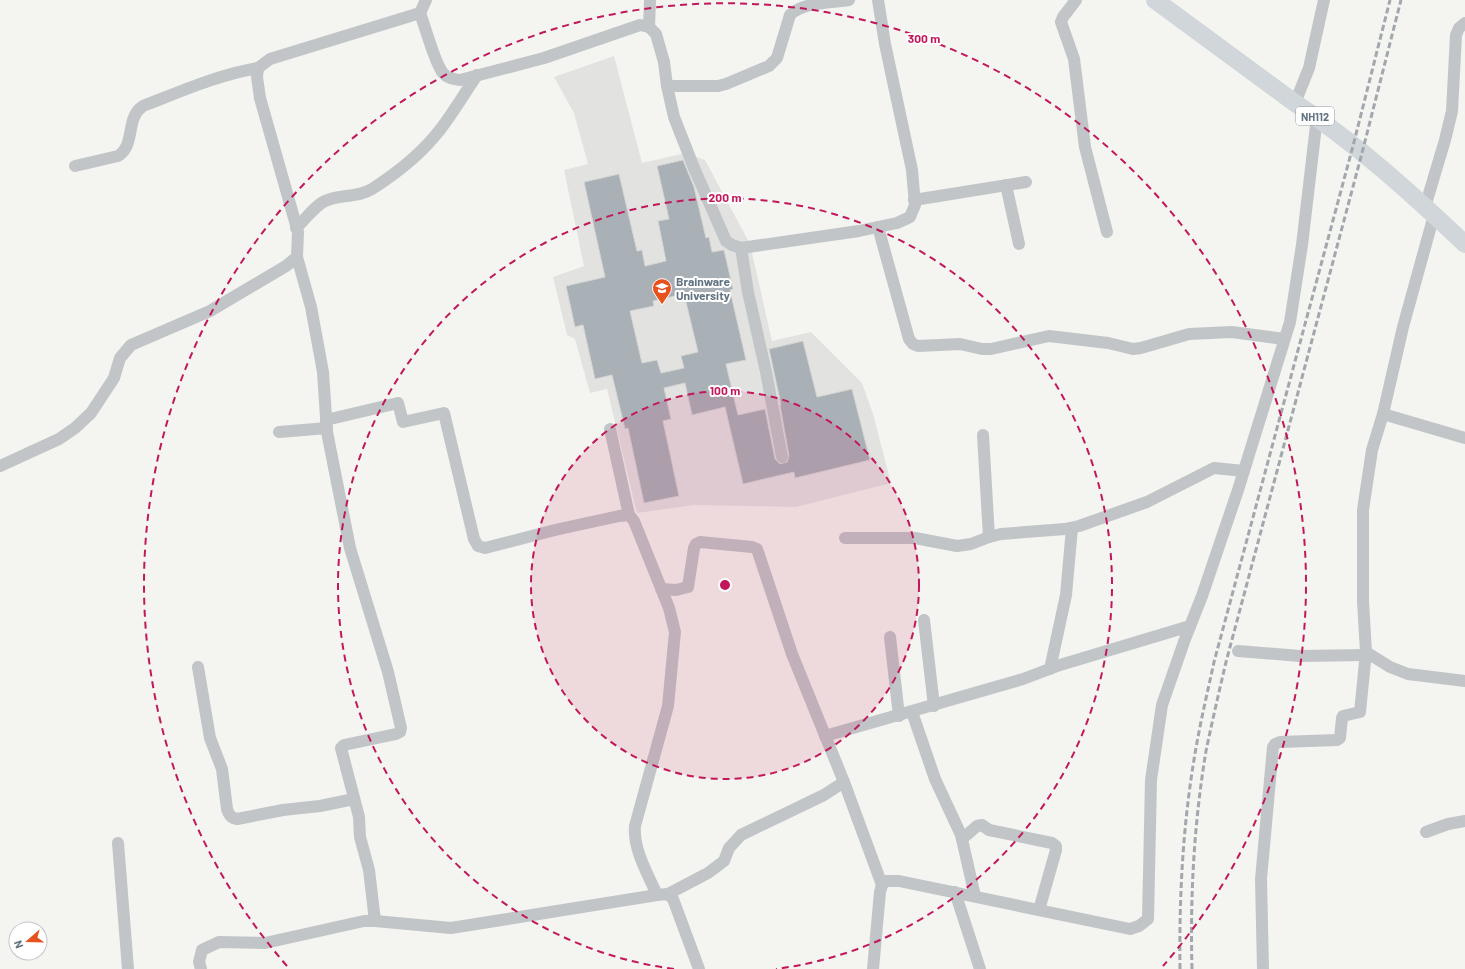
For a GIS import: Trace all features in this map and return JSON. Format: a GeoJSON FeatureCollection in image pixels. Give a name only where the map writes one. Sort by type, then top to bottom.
{"type":"FeatureCollection","features":[{"type":"Feature","properties":{"kind":"highway","name":"NH112"},"geometry":{"type":"LineString","coordinates":[[1156,0],[1317,117],[1430,211],[1465,244]]}},
{"type":"Feature","properties":{"kind":"street"},"geometry":{"type":"LineString","coordinates":[[426,0],[420,13],[437,61],[443,73],[451,79],[460,80],[544,58],[640,25],[649,27],[656,34],[664,62],[667,86],[674,117],[683,143],[726,241],[741,248],[859,231],[897,223],[910,217],[915,205],[912,170],[885,44],[878,0]]}},
{"type":"Feature","properties":{"kind":"street"},"geometry":{"type":"LineString","coordinates":[[649,27],[650,0]]}},
{"type":"Feature","properties":{"kind":"street"},"geometry":{"type":"LineString","coordinates":[[667,86],[718,86],[769,66],[777,58],[790,15],[794,11],[802,7],[849,0]]}},
{"type":"Feature","properties":{"kind":"street"},"geometry":{"type":"LineString","coordinates":[[1076,0],[1063,17],[1062,22],[1074,59],[1085,147],[1107,232]]}},
{"type":"Feature","properties":{"kind":"street"},"geometry":{"type":"LineString","coordinates":[[1296,103],[1309,68],[1324,0]]}},
{"type":"Feature","properties":{"kind":"street"},"geometry":{"type":"LineString","coordinates":[[75,166],[118,156],[124,152],[128,145],[134,115],[143,106],[218,77],[234,72],[258,68],[270,59],[420,13]]}},
{"type":"Feature","properties":{"kind":"street"},"geometry":{"type":"LineString","coordinates":[[1263,969],[1262,869],[1273,747],[1275,744],[1280,742],[1336,740],[1340,738],[1343,716],[1360,712],[1366,654],[1363,601],[1363,510],[1372,450],[1383,414],[1452,110],[1456,35],[1459,28],[1465,24]]}},
{"type":"Feature","properties":{"kind":"street"},"geometry":{"type":"LineString","coordinates":[[258,68],[257,77],[260,98],[298,232],[297,257],[311,307],[324,372],[326,424],[352,557],[388,672],[401,728],[400,732],[396,734],[344,745],[341,748],[359,817],[360,837],[370,870],[375,921]]}},
{"type":"Feature","properties":{"kind":"street"},"geometry":{"type":"LineString","coordinates":[[296,228],[322,202],[356,195],[371,190],[389,178],[420,153],[439,131],[477,75]]}},
{"type":"Feature","properties":{"kind":"street"},"geometry":{"type":"LineString","coordinates":[[882,885],[886,881],[899,881],[1130,928],[1139,926],[1148,919],[1151,780],[1162,705],[1202,596],[1244,471],[1290,322],[1302,245],[1317,117]]}},
{"type":"Feature","properties":{"kind":"street"},"geometry":{"type":"LineString","coordinates":[[914,200],[1026,182]]}},
{"type":"Feature","properties":{"kind":"street"},"geometry":{"type":"LineString","coordinates":[[1006,185],[1019,244]]}},
{"type":"Feature","properties":{"kind":"street"},"geometry":{"type":"LineString","coordinates":[[878,227],[909,339],[913,344],[918,346],[960,344],[991,349],[1044,336],[1054,336],[1108,343],[1133,349],[1189,334],[1232,332],[1284,339]]}},
{"type":"Feature","properties":{"kind":"street"},"geometry":{"type":"LineString","coordinates":[[741,248],[748,292],[766,372],[782,457]]}},
{"type":"Feature","properties":{"kind":"street"},"geometry":{"type":"LineString","coordinates":[[0,466],[59,439],[91,414],[114,378],[120,358],[131,345],[210,311],[286,266],[297,257]]}},
{"type":"Feature","properties":{"kind":"street"},"geometry":{"type":"LineString","coordinates":[[279,432],[326,424],[398,403],[404,422],[444,413],[474,539],[478,546],[485,548],[555,530],[629,515]]}},
{"type":"Feature","properties":{"kind":"street"},"geometry":{"type":"LineString","coordinates":[[1383,414],[1465,438]]}},
{"type":"Feature","properties":{"kind":"street"},"geometry":{"type":"LineString","coordinates":[[610,429],[629,515],[634,521],[669,608],[675,632],[670,688],[662,730],[635,826],[634,837],[637,847],[663,895],[673,899],[699,969]]}},
{"type":"Feature","properties":{"kind":"street"},"geometry":{"type":"LineString","coordinates":[[982,435],[989,537]]}},
{"type":"Feature","properties":{"kind":"street"},"geometry":{"type":"LineString","coordinates":[[845,538],[915,538],[957,546],[971,544],[1001,534],[1072,528],[1147,502],[1214,468],[1244,471]]}},
{"type":"Feature","properties":{"kind":"street"},"geometry":{"type":"LineString","coordinates":[[1050,669],[1066,595],[1072,528]]}},
{"type":"Feature","properties":{"kind":"street"},"geometry":{"type":"LineString","coordinates":[[661,589],[676,590],[688,587],[694,548],[696,544],[700,542],[752,546],[757,549],[792,654],[844,782],[882,885],[873,969]]}},
{"type":"Feature","properties":{"kind":"street"},"geometry":{"type":"LineString","coordinates":[[924,620],[934,706]]}},
{"type":"Feature","properties":{"kind":"street"},"geometry":{"type":"LineString","coordinates":[[825,736],[1024,679],[1060,664],[1190,626]]}},
{"type":"Feature","properties":{"kind":"street"},"geometry":{"type":"LineString","coordinates":[[890,637],[899,716]]}},
{"type":"Feature","properties":{"kind":"street"},"geometry":{"type":"LineString","coordinates":[[1238,651],[1300,656],[1366,654],[1390,667],[1408,674],[1465,681]]}},
{"type":"Feature","properties":{"kind":"street"},"geometry":{"type":"LineString","coordinates":[[198,667],[210,738],[222,769],[227,809],[232,819],[283,810],[320,806],[354,799]]}},
{"type":"Feature","properties":{"kind":"street"},"geometry":{"type":"LineString","coordinates":[[912,712],[935,779],[959,830],[975,896]]}},
{"type":"Feature","properties":{"kind":"street"},"geometry":{"type":"LineString","coordinates":[[201,969],[200,962],[202,950],[219,942],[265,943],[356,923],[375,921],[451,928],[663,895],[708,873],[724,861],[729,848],[741,835],[824,795],[844,782]]}},
{"type":"Feature","properties":{"kind":"street"},"geometry":{"type":"LineString","coordinates":[[1426,832],[1448,824],[1465,821]]}},
{"type":"Feature","properties":{"kind":"street"},"geometry":{"type":"LineString","coordinates":[[962,839],[977,826],[982,825],[989,830],[1052,843],[1056,846],[1039,910]]}},
{"type":"Feature","properties":{"kind":"street"},"geometry":{"type":"LineString","coordinates":[[118,843],[128,969]]}},
{"type":"Feature","properties":{"kind":"street"},"geometry":{"type":"LineString","coordinates":[[955,892],[980,969]]}},
{"type":"Feature","properties":{"kind":"shaded area","name":"Brainware University"},"geometry":{"type":"Polygon","coordinates":[[[614,56],[642,163],[686,153],[705,160],[750,244],[772,341],[811,332],[862,383],[873,414],[891,483],[796,507],[694,505],[637,513],[607,389],[590,393],[575,339],[567,335],[553,277],[584,266],[564,170],[588,164],[574,113],[554,77],[614,56]]]}},
{"type":"Feature","properties":{"kind":"building"},"geometry":{"type":"Polygon","coordinates":[[[683,160],[694,187],[706,238],[709,237],[712,252],[724,250],[733,289],[730,290],[746,360],[726,364],[738,415],[765,409],[775,459],[780,464],[787,462],[789,456],[781,405],[769,349],[803,341],[817,397],[852,389],[870,460],[795,478],[794,472],[743,484],[725,407],[692,415],[685,383],[664,388],[671,419],[663,421],[679,496],[644,503],[628,428],[625,429],[612,375],[595,379],[583,325],[575,327],[566,286],[605,277],[584,182],[619,174],[637,251],[642,250],[645,266],[666,261],[658,221],[669,219],[657,166],[683,160]],[[684,294],[653,301],[654,306],[630,311],[642,363],[657,360],[661,373],[684,368],[681,356],[698,352],[684,294]]]}},
{"type":"Feature","properties":{"kind":"railway"},"geometry":{"type":"LineString","coordinates":[[1180,969],[1181,886],[1185,830],[1198,737],[1214,662],[1353,146],[1390,0]]}},
{"type":"Feature","properties":{"kind":"railway"},"geometry":{"type":"LineString","coordinates":[[1192,969],[1192,887],[1198,805],[1208,740],[1226,662],[1362,153],[1401,0]]}},
{"type":"Feature","properties":{"kind":"place","name":"Brainware University"},"geometry":{"type":"Point","coordinates":[662,305]}}]}
